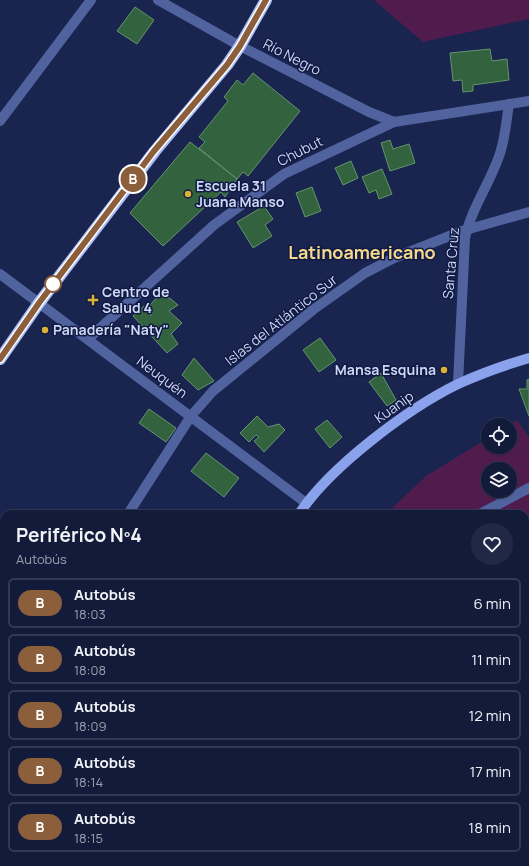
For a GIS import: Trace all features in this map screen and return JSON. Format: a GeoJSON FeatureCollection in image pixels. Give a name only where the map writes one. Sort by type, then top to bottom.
{"type":"FeatureCollection","features":[{"type":"Feature","properties":{"kind":"highway"},"geometry":{"type":"LineString","coordinates":[[0,360],[39,303],[154,151],[211,86],[240,46],[266,0]]}},
{"type":"Feature","properties":{"kind":"main road","name":"Kuanip"},"geometry":{"type":"LineString","coordinates":[[302,510],[333,473],[373,439],[424,404],[458,384],[529,358]]}},
{"type":"Feature","properties":{"kind":"street"},"geometry":{"type":"LineString","coordinates":[[0,121],[91,0]]}},
{"type":"Feature","properties":{"kind":"street","name":"Río Negro"},"geometry":{"type":"LineString","coordinates":[[158,0],[240,46],[369,112],[394,122]]}},
{"type":"Feature","properties":{"kind":"street","name":"Chubut"},"geometry":{"type":"LineString","coordinates":[[88,339],[214,225],[249,198],[284,174],[394,122],[529,101]]}},
{"type":"Feature","properties":{"kind":"street","name":"Santa Cruz"},"geometry":{"type":"LineString","coordinates":[[458,384],[467,229],[469,221],[498,158],[505,134],[509,104]]}},
{"type":"Feature","properties":{"kind":"street","name":"Islas del Atlántico Sur"},"geometry":{"type":"LineString","coordinates":[[131,510],[191,416],[213,391],[314,309],[365,273],[394,258],[467,229],[529,212]]}},
{"type":"Feature","properties":{"kind":"street","name":"Neuquén"},"geometry":{"type":"LineString","coordinates":[[0,274],[306,503]]}},
{"type":"Feature","properties":{"kind":"street"},"geometry":{"type":"LineString","coordinates":[[488,510],[529,488]]}},
{"type":"Feature","properties":{"kind":"shaded area"},"geometry":{"type":"Polygon","coordinates":[[[374,0],[529,0],[529,19],[423,42],[374,0]]]}},
{"type":"Feature","properties":{"kind":"shaded area"},"geometry":{"type":"Polygon","coordinates":[[[517,420],[529,437],[529,510],[390,510],[426,476],[481,442],[481,454],[517,454],[517,420]]]}},
{"type":"Feature","properties":{"kind":"building"},"geometry":{"type":"Polygon","coordinates":[[[135,7],[154,20],[137,44],[117,31],[135,7]]]}},
{"type":"Feature","properties":{"kind":"building"},"geometry":{"type":"Polygon","coordinates":[[[490,49],[492,61],[507,59],[509,80],[473,85],[473,91],[463,92],[462,80],[453,81],[450,53],[490,49]]]}},
{"type":"Feature","properties":{"kind":"building"},"geometry":{"type":"Polygon","coordinates":[[[253,73],[300,111],[248,176],[243,172],[237,179],[199,148],[205,142],[199,137],[228,101],[224,97],[237,80],[243,85],[253,73]]]}},
{"type":"Feature","properties":{"kind":"building"},"geometry":{"type":"Polygon","coordinates":[[[390,140],[393,149],[409,144],[415,163],[390,171],[381,143],[390,140]]]}},
{"type":"Feature","properties":{"kind":"building"},"geometry":{"type":"Polygon","coordinates":[[[190,142],[237,179],[225,197],[221,192],[163,246],[130,213],[190,142]]]}},
{"type":"Feature","properties":{"kind":"building"},"geometry":{"type":"Polygon","coordinates":[[[351,161],[358,178],[343,185],[335,168],[351,161]]]}},
{"type":"Feature","properties":{"kind":"building"},"geometry":{"type":"Polygon","coordinates":[[[382,169],[392,194],[379,199],[376,190],[369,193],[362,177],[382,169]]]}},
{"type":"Feature","properties":{"kind":"building"},"geometry":{"type":"Polygon","coordinates":[[[312,187],[321,211],[305,217],[296,193],[312,187]]]}},
{"type":"Feature","properties":{"kind":"building"},"geometry":{"type":"Polygon","coordinates":[[[264,206],[273,219],[265,225],[272,236],[253,248],[237,222],[264,206]]]}},
{"type":"Feature","properties":{"kind":"building"},"geometry":{"type":"Polygon","coordinates":[[[162,292],[178,305],[169,311],[182,323],[171,334],[178,344],[167,353],[133,316],[144,306],[151,316],[149,306],[162,292]]]}},
{"type":"Feature","properties":{"kind":"building"},"geometry":{"type":"Polygon","coordinates":[[[320,338],[336,360],[319,372],[303,350],[320,338]]]}},
{"type":"Feature","properties":{"kind":"building"},"geometry":{"type":"Polygon","coordinates":[[[194,358],[214,381],[198,390],[182,375],[194,358]]]}},
{"type":"Feature","properties":{"kind":"building"},"geometry":{"type":"Polygon","coordinates":[[[381,373],[396,400],[387,406],[369,382],[381,373]]]}},
{"type":"Feature","properties":{"kind":"building"},"geometry":{"type":"Polygon","coordinates":[[[529,379],[529,416],[519,389],[527,389],[527,380],[529,379]]]}},
{"type":"Feature","properties":{"kind":"building"},"geometry":{"type":"Polygon","coordinates":[[[149,409],[176,428],[166,442],[139,423],[149,409]]]}},
{"type":"Feature","properties":{"kind":"building"},"geometry":{"type":"Polygon","coordinates":[[[257,416],[268,427],[279,424],[285,430],[264,452],[254,441],[259,437],[256,435],[249,442],[240,433],[257,416]]]}},
{"type":"Feature","properties":{"kind":"building"},"geometry":{"type":"Polygon","coordinates":[[[327,420],[342,437],[330,448],[315,429],[327,420]]]}},
{"type":"Feature","properties":{"kind":"building"},"geometry":{"type":"Polygon","coordinates":[[[206,453],[239,478],[224,497],[191,471],[206,453]]]}},
{"type":"Feature","properties":{"kind":"bus line","name":"B"},"geometry":{"type":"LineString","coordinates":[[0,359],[39,303],[154,151],[211,86],[227,65],[256,20],[266,0]]}},
{"type":"Feature","properties":{"kind":"place","name":"Escuela 31 Juana Manso"},"geometry":{"type":"Point","coordinates":[188,194]}},
{"type":"Feature","properties":{"kind":"place","name":"Centro de Salud 4"},"geometry":{"type":"Point","coordinates":[93,300]}},
{"type":"Feature","properties":{"kind":"place","name":"Panadería \"Naty\""},"geometry":{"type":"Point","coordinates":[45,330]}},
{"type":"Feature","properties":{"kind":"place","name":"Mansa Esquina"},"geometry":{"type":"Point","coordinates":[444,370]}},
{"type":"Feature","properties":{"kind":"district","name":"Latinoamericano"},"geometry":{"type":"Point","coordinates":[362,253]}}]}
